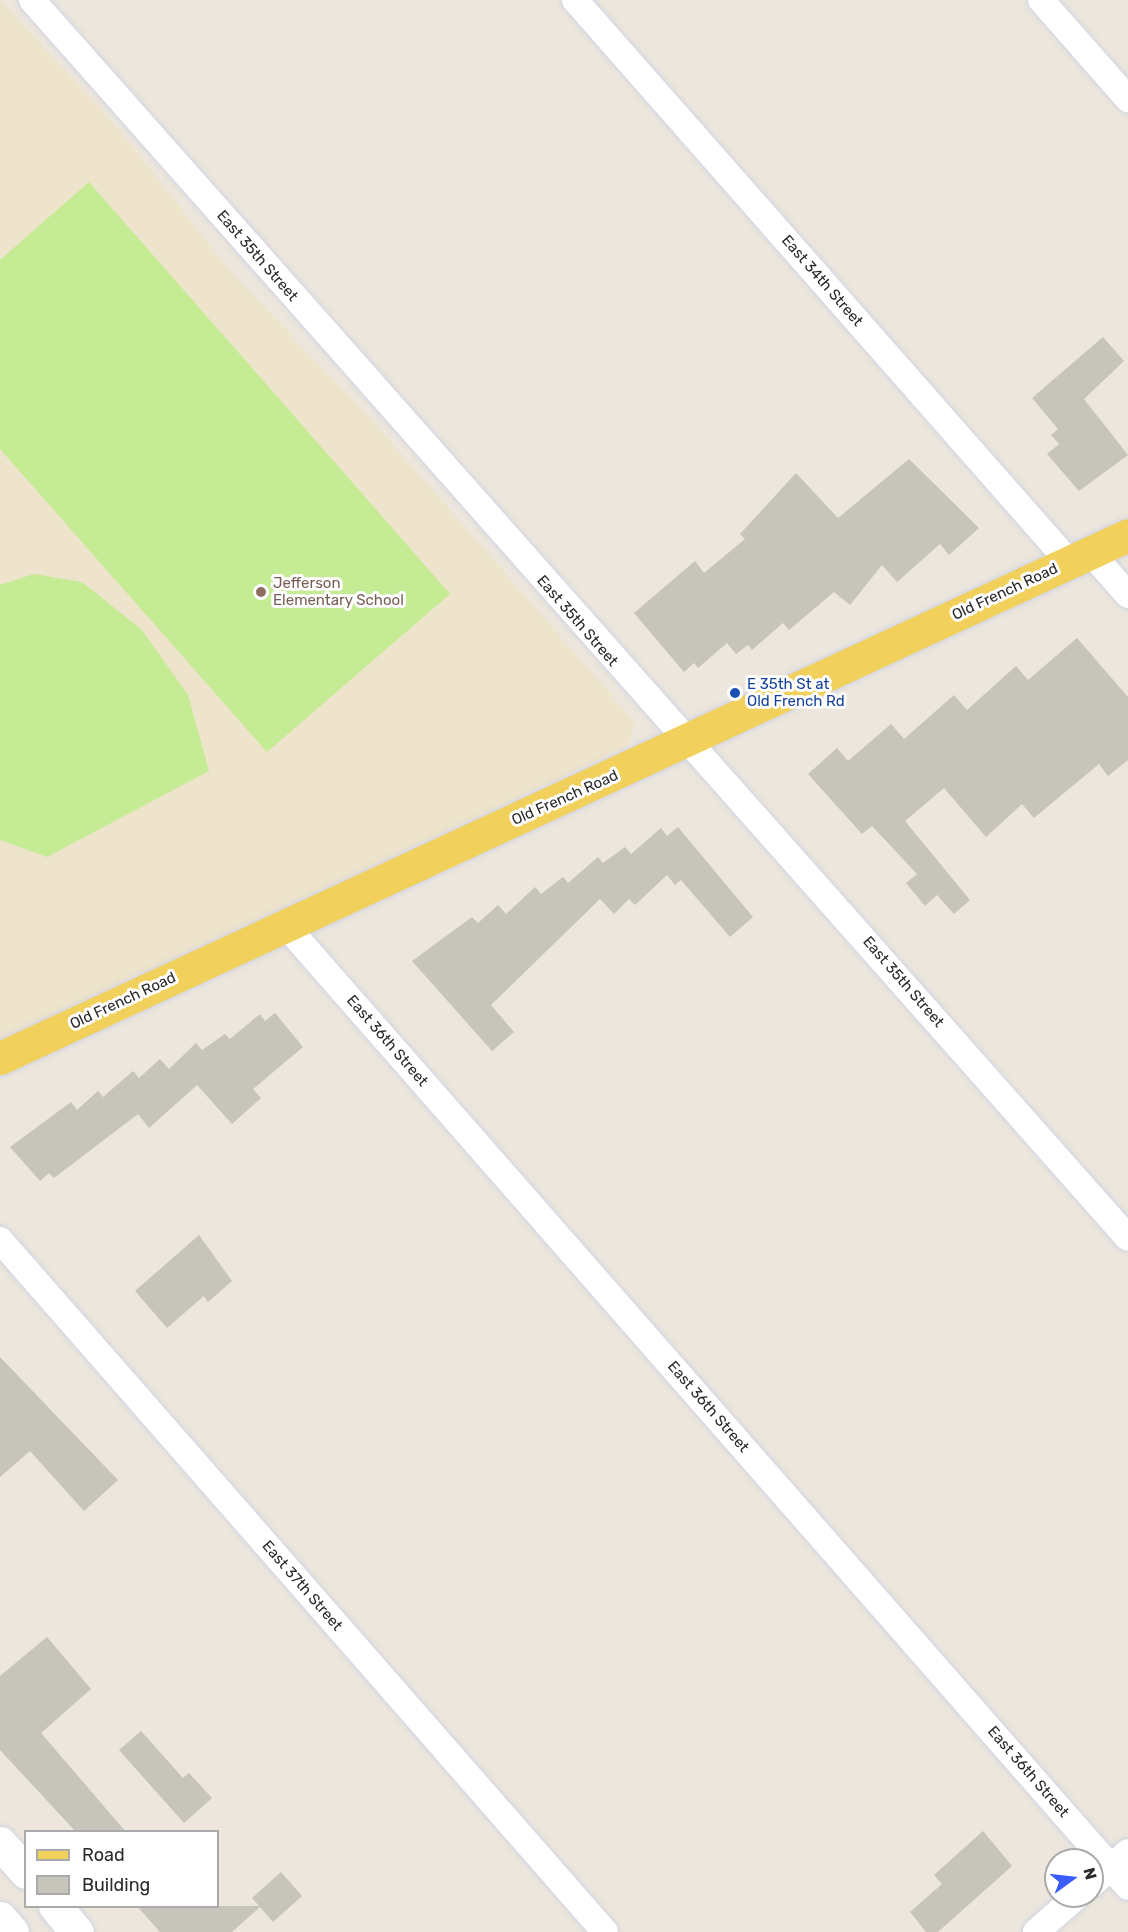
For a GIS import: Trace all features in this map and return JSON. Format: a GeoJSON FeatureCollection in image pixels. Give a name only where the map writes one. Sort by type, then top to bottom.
{"type":"FeatureCollection","features":[{"type":"Feature","properties":{"kind":"main road","name":"Old French Road"},"geometry":{"type":"LineString","coordinates":[[0,1058],[688,743],[1128,535]]}},
{"type":"Feature","properties":{"kind":"main road"},"geometry":{"type":"LineString","coordinates":[[0,1843],[24,1870]]}},
{"type":"Feature","properties":{"kind":"main road"},"geometry":{"type":"LineString","coordinates":[[57,1908],[77,1932]]}},
{"type":"Feature","properties":{"kind":"main road"},"geometry":{"type":"LineString","coordinates":[[0,1918],[12,1932]]}},
{"type":"Feature","properties":{"kind":"street","name":"East 35th Street"},"geometry":{"type":"LineString","coordinates":[[32,0],[1128,1238]]}},
{"type":"Feature","properties":{"kind":"street","name":"East 34th Street"},"geometry":{"type":"LineString","coordinates":[[574,0],[1080,557],[1128,595]]}},
{"type":"Feature","properties":{"kind":"street"},"geometry":{"type":"LineString","coordinates":[[1041,0],[1128,99]]}},
{"type":"Feature","properties":{"kind":"street","name":"East 36th Street"},"geometry":{"type":"LineString","coordinates":[[287,927],[1120,1860],[1128,1887]]}},
{"type":"Feature","properties":{"kind":"street","name":"East 37th Street"},"geometry":{"type":"LineString","coordinates":[[0,1240],[605,1932]]}},
{"type":"Feature","properties":{"kind":"street"},"geometry":{"type":"LineString","coordinates":[[1104,1874],[1120,1860]]}},
{"type":"Feature","properties":{"kind":"street"},"geometry":{"type":"LineString","coordinates":[[1036,1932],[1063,1908]]}},
{"type":"Feature","properties":{"kind":"shaded area","name":"Jefferson Elementary School"},"geometry":{"type":"Polygon","coordinates":[[[0,0],[118,128],[229,270],[361,408],[634,721],[628,746],[0,1041],[0,0]]]}},
{"type":"Feature","properties":{"kind":"green space"},"geometry":{"type":"Polygon","coordinates":[[[89,182],[450,594],[267,752],[0,449],[0,260],[89,182]]]}},
{"type":"Feature","properties":{"kind":"green space"},"geometry":{"type":"Polygon","coordinates":[[[34,574],[82,582],[142,630],[188,695],[209,771],[47,857],[0,840],[0,585],[34,574]]]}},
{"type":"Feature","properties":{"kind":"building"},"geometry":{"type":"Polygon","coordinates":[[[1103,337],[1124,361],[1084,399],[1128,455],[1079,491],[1047,454],[1059,444],[1051,435],[1058,429],[1032,398],[1103,337]]]}},
{"type":"Feature","properties":{"kind":"building"},"geometry":{"type":"Polygon","coordinates":[[[909,459],[979,528],[949,555],[940,544],[897,582],[882,565],[850,605],[834,592],[789,630],[783,623],[752,650],[748,645],[736,654],[727,643],[698,668],[694,663],[684,672],[634,613],[695,561],[704,573],[745,539],[740,534],[796,473],[838,518],[909,459]]]}},
{"type":"Feature","properties":{"kind":"building"},"geometry":{"type":"Polygon","coordinates":[[[1077,638],[1128,697],[1128,760],[1108,776],[1099,764],[1034,818],[1022,804],[986,837],[944,788],[905,821],[970,900],[954,914],[937,895],[925,906],[906,883],[917,874],[872,826],[862,834],[808,774],[837,748],[848,761],[891,724],[904,739],[954,695],[967,710],[1016,666],[1028,680],[1077,638]]]}},
{"type":"Feature","properties":{"kind":"building"},"geometry":{"type":"Polygon","coordinates":[[[678,827],[753,917],[730,937],[681,880],[675,885],[667,875],[635,905],[629,899],[614,914],[600,899],[491,1005],[514,1032],[492,1051],[412,961],[472,917],[478,923],[498,905],[506,914],[535,887],[541,894],[563,877],[568,883],[598,857],[603,863],[625,847],[631,854],[661,828],[667,836],[678,827]]]}},
{"type":"Feature","properties":{"kind":"building"},"geometry":{"type":"Polygon","coordinates":[[[275,1013],[303,1047],[253,1089],[261,1098],[232,1124],[197,1085],[149,1128],[138,1114],[54,1178],[49,1173],[40,1181],[10,1147],[71,1102],[77,1110],[98,1091],[103,1097],[133,1071],[139,1078],[160,1059],[169,1069],[196,1043],[202,1050],[225,1034],[230,1039],[260,1014],[265,1021],[275,1013]]]}},
{"type":"Feature","properties":{"kind":"building"},"geometry":{"type":"Polygon","coordinates":[[[199,1235],[232,1281],[208,1302],[204,1296],[167,1328],[135,1291],[199,1235]]]}},
{"type":"Feature","properties":{"kind":"building"},"geometry":{"type":"Polygon","coordinates":[[[0,1357],[118,1480],[84,1511],[30,1451],[0,1477],[0,1357]]]}},
{"type":"Feature","properties":{"kind":"building"},"geometry":{"type":"Polygon","coordinates":[[[47,1637],[91,1689],[41,1733],[124,1830],[74,1830],[0,1750],[0,1676],[47,1637]]]}},
{"type":"Feature","properties":{"kind":"building"},"geometry":{"type":"Polygon","coordinates":[[[141,1731],[183,1778],[189,1773],[212,1798],[184,1823],[119,1750],[141,1731]]]}},
{"type":"Feature","properties":{"kind":"building"},"geometry":{"type":"Polygon","coordinates":[[[983,1831],[1012,1866],[938,1932],[926,1932],[910,1912],[942,1884],[934,1875],[983,1831]]]}},
{"type":"Feature","properties":{"kind":"building"},"geometry":{"type":"Polygon","coordinates":[[[281,1872],[302,1896],[273,1922],[260,1907],[232,1932],[160,1932],[139,1908],[259,1906],[252,1898],[281,1872]]]}},
{"type":"Feature","properties":{"kind":"place","name":"Jefferson Elementary School"},"geometry":{"type":"Point","coordinates":[261,592]}},
{"type":"Feature","properties":{"kind":"place","name":"E 35th St at Old French Rd"},"geometry":{"type":"Point","coordinates":[735,693]}}]}
